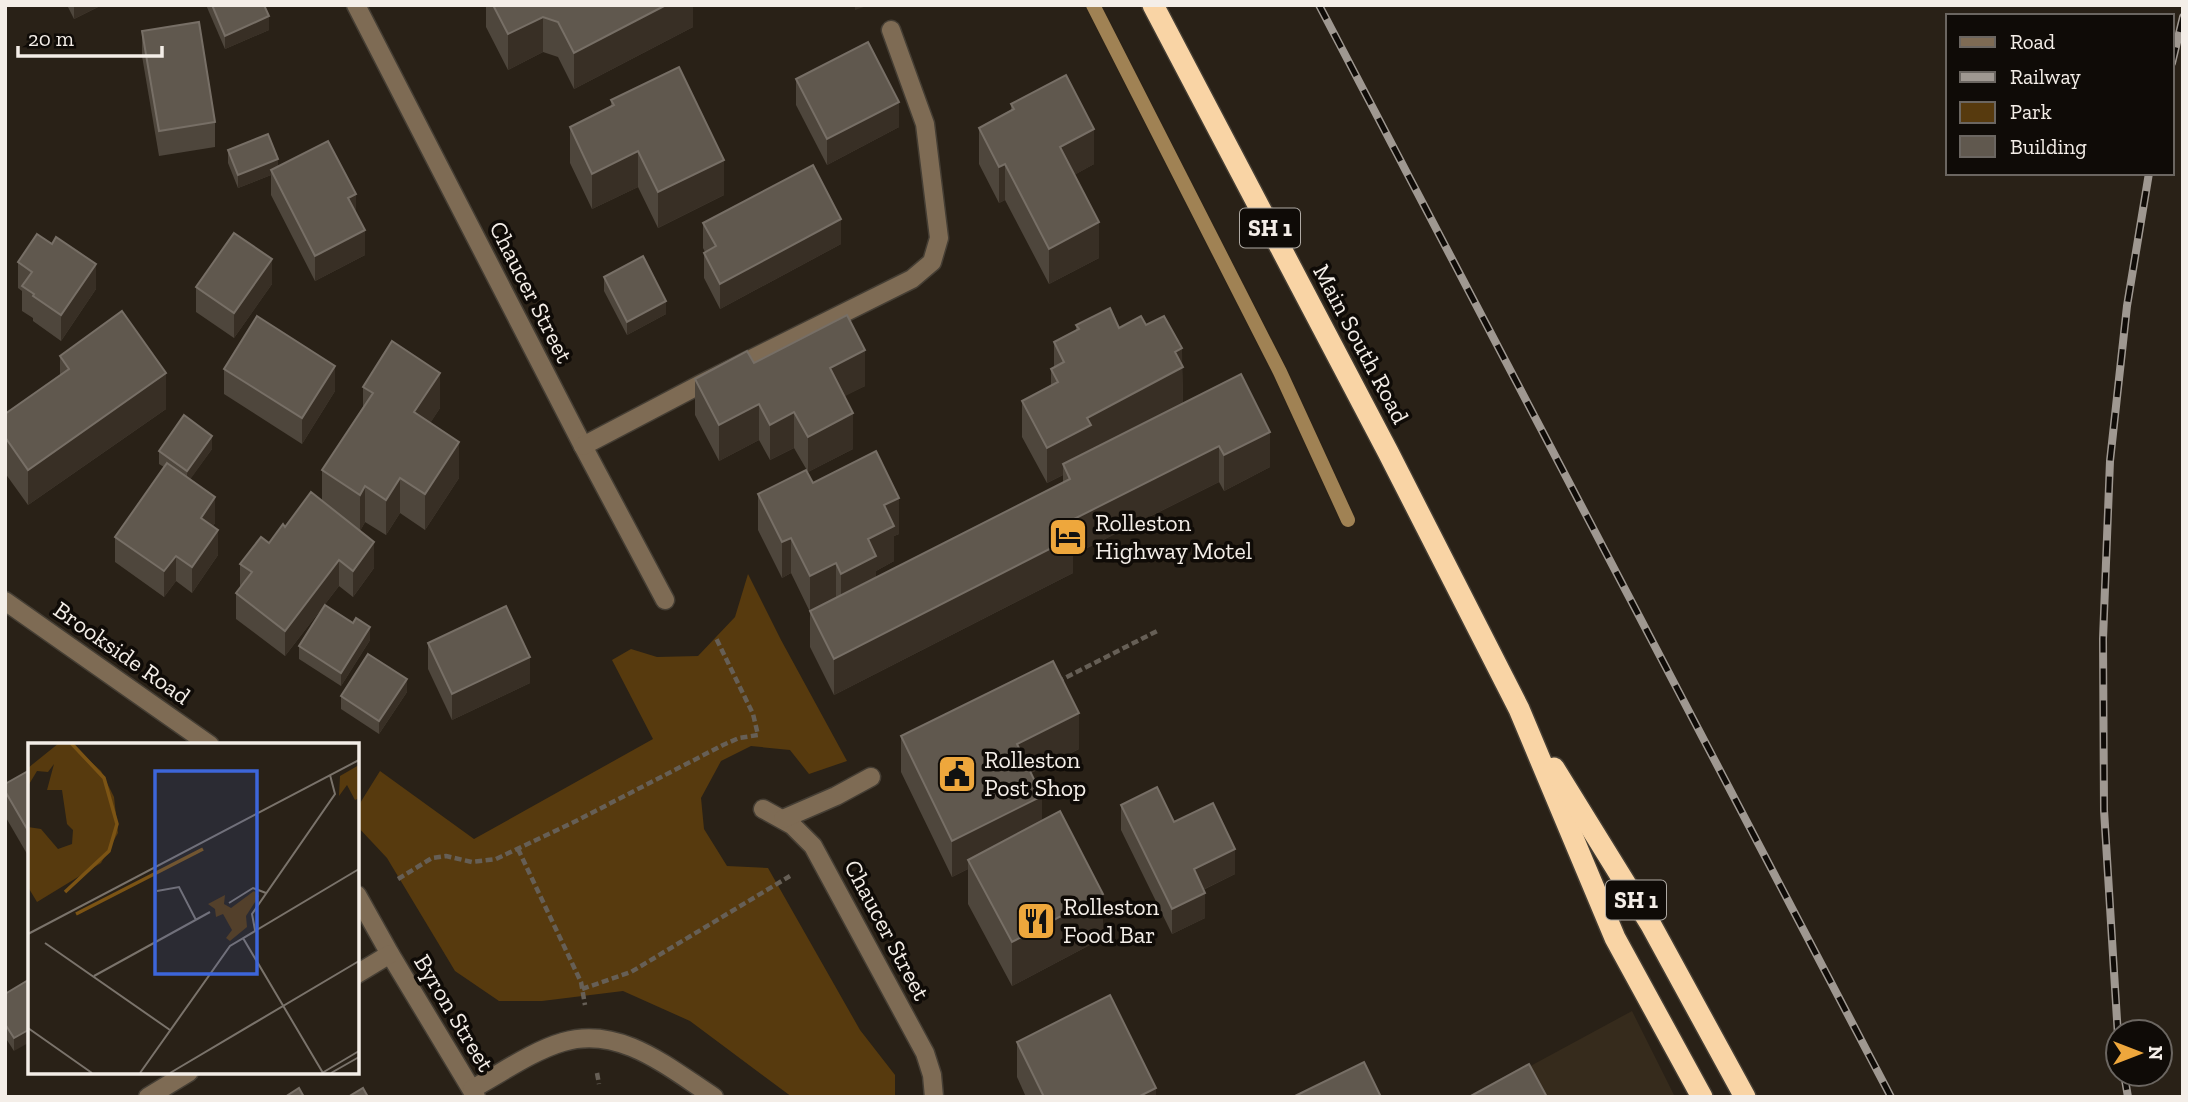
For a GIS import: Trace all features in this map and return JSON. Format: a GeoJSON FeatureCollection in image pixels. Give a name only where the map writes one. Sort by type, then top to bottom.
{"type":"FeatureCollection","features":[{"type":"Feature","properties":{"kind":"highway","name":"Main South Road"},"geometry":{"type":"LineString","coordinates":[[1153,5],[1388,452],[1519,709],[1615,938],[1702,1097]]}},
{"type":"Feature","properties":{"kind":"highway","name":"Main South Road"},"geometry":{"type":"LineString","coordinates":[[1519,709],[1651,925],[1745,1097]]}},
{"type":"Feature","properties":{"kind":"street","name":"Chaucer Street"},"geometry":{"type":"LineString","coordinates":[[356,5],[665,600]]}},
{"type":"Feature","properties":{"kind":"street"},"geometry":{"type":"LineString","coordinates":[[583,446],[912,279],[932,262],[939,237],[925,124],[891,30]]}},
{"type":"Feature","properties":{"kind":"street","name":"Brookside Road"},"geometry":{"type":"LineString","coordinates":[[5,601],[207,743]]}},
{"type":"Feature","properties":{"kind":"street"},"geometry":{"type":"LineString","coordinates":[[783,819],[871,777]]}},
{"type":"Feature","properties":{"kind":"street","name":"Chaucer Street"},"geometry":{"type":"LineString","coordinates":[[763,809],[783,819],[804,835],[820,858],[925,1053],[932,1074],[934,1097]]}},
{"type":"Feature","properties":{"kind":"street"},"geometry":{"type":"LineString","coordinates":[[359,899],[390,954],[359,973]]}},
{"type":"Feature","properties":{"kind":"street","name":"Byron Street"},"geometry":{"type":"LineString","coordinates":[[390,954],[474,1093]]}},
{"type":"Feature","properties":{"kind":"street"},"geometry":{"type":"LineString","coordinates":[[474,1093],[539,1051],[561,1042],[591,1038],[628,1045],[645,1053],[714,1097]]}},
{"type":"Feature","properties":{"kind":"street"},"geometry":{"type":"LineString","coordinates":[[148,1097],[186,1074]]}},
{"type":"Feature","properties":{"kind":"path"},"geometry":{"type":"LineString","coordinates":[[1047,688],[1159,630]]}},
{"type":"Feature","properties":{"kind":"path"},"geometry":{"type":"LineString","coordinates":[[398,879],[432,858],[446,856],[484,862],[496,859],[723,745],[758,735],[753,714],[716,638]]}},
{"type":"Feature","properties":{"kind":"path"},"geometry":{"type":"LineString","coordinates":[[518,849],[582,989],[599,1084]]}},
{"type":"Feature","properties":{"kind":"path"},"geometry":{"type":"LineString","coordinates":[[582,989],[631,972],[820,858]]}},
{"type":"Feature","properties":{"kind":"shaded area"},"geometry":{"type":"Polygon","coordinates":[[[1632,1011],[1675,1097],[1473,1097],[1632,1011]]]}},
{"type":"Feature","properties":{"kind":"green space"},"geometry":{"type":"Polygon","coordinates":[[[748,574],[847,761],[809,774],[790,750],[751,746],[721,761],[701,798],[704,829],[727,866],[768,868],[860,1030],[895,1075],[895,1097],[792,1097],[690,1021],[623,991],[542,1001],[499,1001],[455,971],[387,858],[359,828],[359,805],[380,771],[474,839],[653,739],[612,660],[631,649],[657,657],[698,656],[735,617],[748,574]]]}},
{"type":"Feature","properties":{"kind":"building"},"geometry":{"type":"Polygon","coordinates":[[[212,5],[264,5],[269,16],[225,36],[212,5]]]}},
{"type":"Feature","properties":{"kind":"building"},"geometry":{"type":"Polygon","coordinates":[[[493,5],[666,5],[574,53],[558,22],[543,17],[508,34],[493,5]]]}},
{"type":"Feature","properties":{"kind":"building"},"geometry":{"type":"Polygon","coordinates":[[[199,22],[215,122],[159,131],[142,31],[199,22]]]}},
{"type":"Feature","properties":{"kind":"building"},"geometry":{"type":"Polygon","coordinates":[[[868,42],[899,102],[827,139],[796,79],[868,42]]]}},
{"type":"Feature","properties":{"kind":"building"},"geometry":{"type":"Polygon","coordinates":[[[679,67],[724,160],[658,192],[638,151],[592,174],[570,127],[614,105],[611,100],[679,67]]]}},
{"type":"Feature","properties":{"kind":"building"},"geometry":{"type":"Polygon","coordinates":[[[1066,75],[1094,129],[1060,147],[1099,222],[1049,249],[1005,164],[999,167],[979,128],[1014,109],[1011,104],[1066,75]]]}},
{"type":"Feature","properties":{"kind":"building"},"geometry":{"type":"Polygon","coordinates":[[[268,134],[278,159],[238,175],[228,150],[268,134]]]}},
{"type":"Feature","properties":{"kind":"building"},"geometry":{"type":"Polygon","coordinates":[[[328,141],[356,194],[348,198],[365,230],[315,256],[271,170],[328,141]]]}},
{"type":"Feature","properties":{"kind":"building"},"geometry":{"type":"Polygon","coordinates":[[[813,165],[841,219],[720,284],[704,253],[716,246],[703,223],[813,165]]]}},
{"type":"Feature","properties":{"kind":"building"},"geometry":{"type":"Polygon","coordinates":[[[234,233],[272,259],[234,313],[196,287],[234,233]]]}},
{"type":"Feature","properties":{"kind":"building"},"geometry":{"type":"Polygon","coordinates":[[[37,234],[52,244],[56,237],[96,264],[61,315],[22,286],[32,272],[18,262],[37,234]]]}},
{"type":"Feature","properties":{"kind":"building"},"geometry":{"type":"Polygon","coordinates":[[[643,256],[666,301],[627,322],[604,277],[643,256]]]}},
{"type":"Feature","properties":{"kind":"building"},"geometry":{"type":"Polygon","coordinates":[[[1110,308],[1119,328],[1141,316],[1146,325],[1164,316],[1182,348],[1175,352],[1183,367],[1087,418],[1091,425],[1047,448],[1022,401],[1058,382],[1051,369],[1064,362],[1054,342],[1079,329],[1076,325],[1110,308]]]}},
{"type":"Feature","properties":{"kind":"building"},"geometry":{"type":"Polygon","coordinates":[[[122,311],[166,373],[28,470],[5,437],[5,414],[69,369],[60,356],[122,311]]]}},
{"type":"Feature","properties":{"kind":"building"},"geometry":{"type":"Polygon","coordinates":[[[847,315],[865,350],[830,368],[853,413],[808,437],[794,412],[770,425],[759,404],[719,425],[695,379],[747,351],[754,363],[847,315]]]}},
{"type":"Feature","properties":{"kind":"building"},"geometry":{"type":"Polygon","coordinates":[[[257,316],[335,366],[302,418],[224,369],[257,316]]]}},
{"type":"Feature","properties":{"kind":"building"},"geometry":{"type":"Polygon","coordinates":[[[392,341],[440,373],[414,412],[459,442],[425,494],[400,478],[386,500],[365,486],[360,495],[322,470],[373,393],[363,387],[392,341]]]}},
{"type":"Feature","properties":{"kind":"building"},"geometry":{"type":"Polygon","coordinates":[[[1241,374],[1270,432],[1224,455],[1219,446],[1066,523],[1073,537],[834,659],[810,611],[1070,479],[1063,464],[1241,374]]]}},
{"type":"Feature","properties":{"kind":"building"},"geometry":{"type":"Polygon","coordinates":[[[184,415],[212,436],[187,471],[159,451],[184,415]]]}},
{"type":"Feature","properties":{"kind":"building"},"geometry":{"type":"Polygon","coordinates":[[[876,451],[899,498],[884,505],[894,526],[868,539],[876,556],[841,574],[836,563],[810,576],[791,538],[782,542],[758,494],[806,470],[813,483],[876,451]]]}},
{"type":"Feature","properties":{"kind":"building"},"geometry":{"type":"Polygon","coordinates":[[[167,463],[215,497],[201,518],[218,530],[192,567],[176,556],[164,571],[115,537],[167,463]]]}},
{"type":"Feature","properties":{"kind":"building"},"geometry":{"type":"Polygon","coordinates":[[[311,492],[374,542],[353,571],[339,560],[285,631],[236,593],[252,572],[240,564],[261,537],[269,543],[283,524],[285,527],[311,492]]]}},
{"type":"Feature","properties":{"kind":"building"},"geometry":{"type":"Polygon","coordinates":[[[325,605],[353,623],[356,618],[370,627],[341,673],[299,646],[325,605]]]}},
{"type":"Feature","properties":{"kind":"building"},"geometry":{"type":"Polygon","coordinates":[[[506,606],[530,657],[452,694],[428,643],[506,606]]]}},
{"type":"Feature","properties":{"kind":"building"},"geometry":{"type":"Polygon","coordinates":[[[368,654],[407,679],[379,721],[341,696],[368,654]]]}},
{"type":"Feature","properties":{"kind":"building"},"geometry":{"type":"Polygon","coordinates":[[[1053,661],[1079,713],[1017,744],[1042,796],[952,841],[901,736],[1053,661]]]}},
{"type":"Feature","properties":{"kind":"building"},"geometry":{"type":"Polygon","coordinates":[[[28,771],[28,831],[5,791],[5,784],[28,771]]]}},
{"type":"Feature","properties":{"kind":"building"},"geometry":{"type":"Polygon","coordinates":[[[1157,787],[1174,822],[1213,803],[1235,849],[1194,869],[1205,893],[1172,909],[1121,805],[1157,787]]]}},
{"type":"Feature","properties":{"kind":"building"},"geometry":{"type":"Polygon","coordinates":[[[1060,811],[1103,894],[1012,942],[968,860],[1060,811]]]}},
{"type":"Feature","properties":{"kind":"building"},"geometry":{"type":"Polygon","coordinates":[[[28,980],[28,1030],[14,1038],[5,1024],[5,994],[28,980]]]}},
{"type":"Feature","properties":{"kind":"building"},"geometry":{"type":"Polygon","coordinates":[[[1110,995],[1156,1088],[1138,1097],[1044,1097],[1017,1042],[1110,995]]]}},
{"type":"Feature","properties":{"kind":"building"},"geometry":{"type":"Polygon","coordinates":[[[1364,1062],[1381,1097],[1293,1097],[1364,1062]]]}},
{"type":"Feature","properties":{"kind":"building"},"geometry":{"type":"Polygon","coordinates":[[[1529,1064],[1547,1097],[1469,1097],[1529,1064]]]}},
{"type":"Feature","properties":{"kind":"building"},"geometry":{"type":"Polygon","coordinates":[[[299,1088],[304,1097],[285,1097],[299,1088]]]}},
{"type":"Feature","properties":{"kind":"building"},"geometry":{"type":"Polygon","coordinates":[[[363,1088],[368,1097],[348,1097],[363,1088]]]}},
{"type":"Feature","properties":{"kind":"waterway"},"geometry":{"type":"LineString","coordinates":[[1093,5],[1280,372],[1348,520]]}},
{"type":"Feature","properties":{"kind":"railway"},"geometry":{"type":"LineString","coordinates":[[1319,5],[1891,1097]]}},
{"type":"Feature","properties":{"kind":"railway"},"geometry":{"type":"LineString","coordinates":[[2174,55],[2183,17]]}},
{"type":"Feature","properties":{"kind":"railway"},"geometry":{"type":"LineString","coordinates":[[2117,1018],[2104,810],[2103,639],[2110,461],[2127,306],[2149,175]]}},
{"type":"Feature","properties":{"kind":"railway"},"geometry":{"type":"LineString","coordinates":[[2126,1088],[2128,1097]]}},
{"type":"Feature","properties":{"kind":"place","name":"Rolleston Highway Motel"},"geometry":{"type":"Point","coordinates":[1068,537]}},
{"type":"Feature","properties":{"kind":"place","name":"Rolleston Post Shop"},"geometry":{"type":"Point","coordinates":[957,774]}},
{"type":"Feature","properties":{"kind":"place","name":"Rolleston Food Bar"},"geometry":{"type":"Point","coordinates":[1036,921]}}]}
